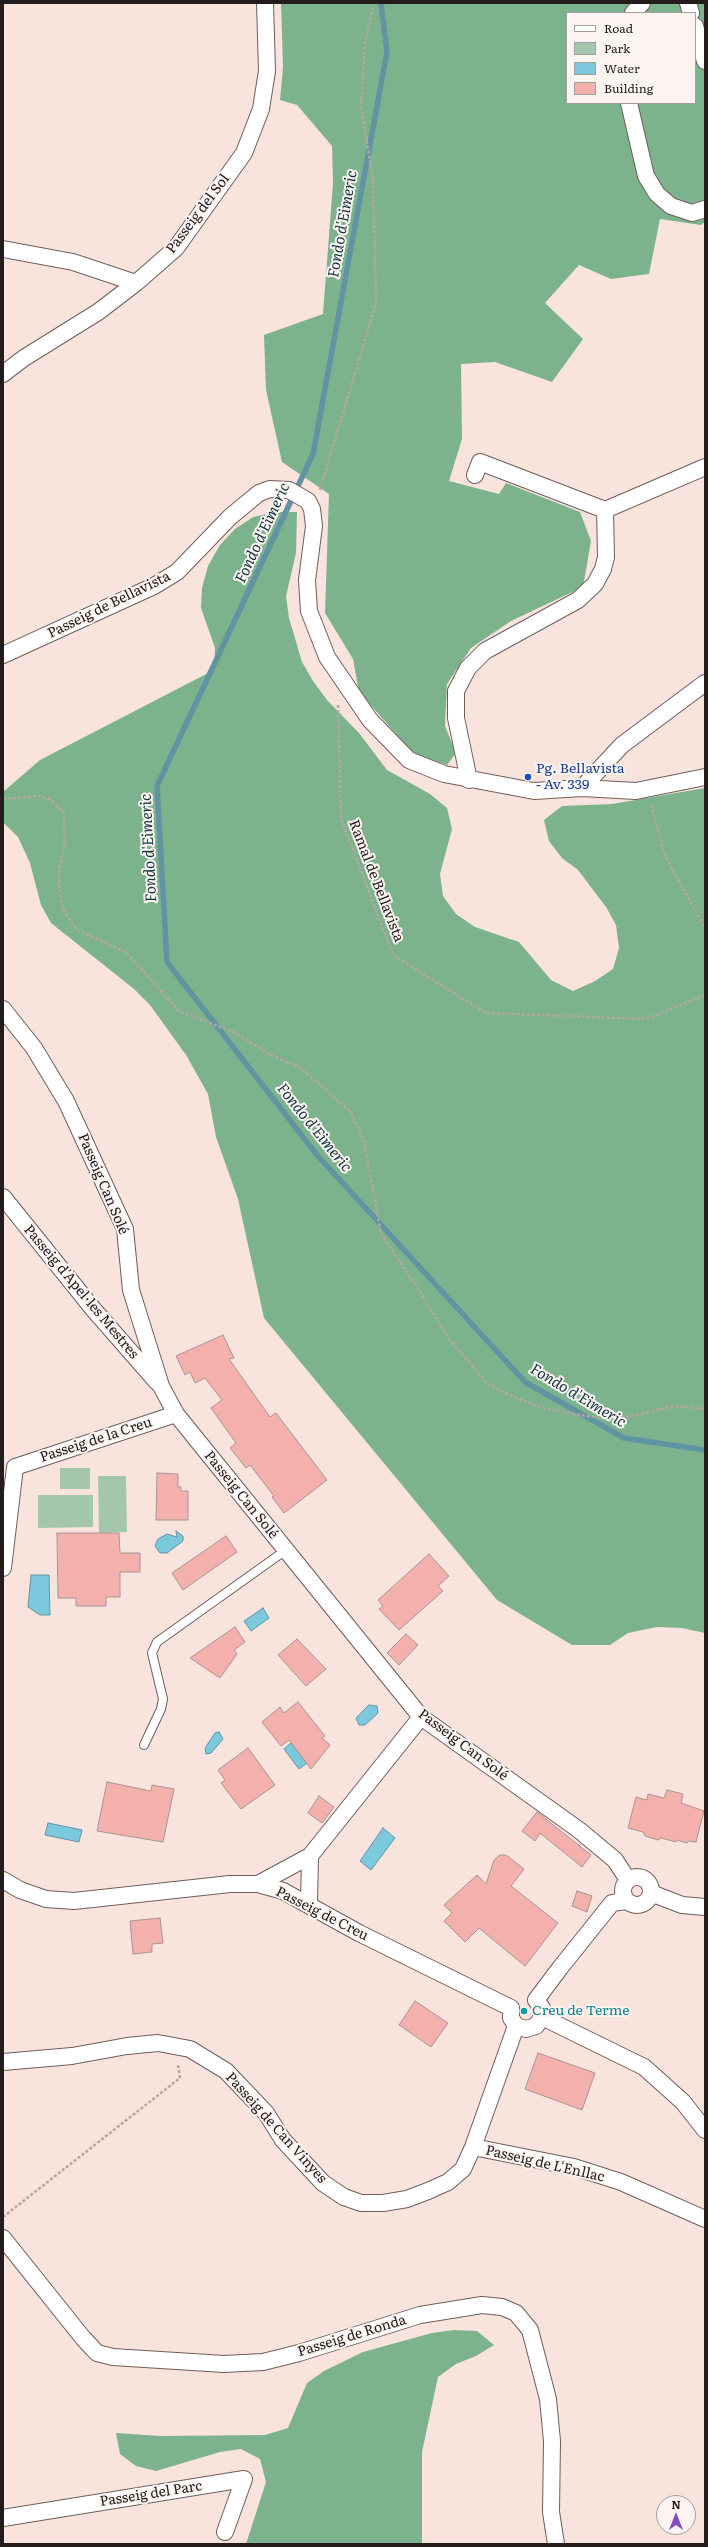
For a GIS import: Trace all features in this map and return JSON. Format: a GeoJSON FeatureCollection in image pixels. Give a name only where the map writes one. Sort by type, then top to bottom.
{"type":"FeatureCollection","features":[{"type":"Feature","properties":{"kind":"street","name":"Passeig del Sol"},"geometry":{"type":"LineString","coordinates":[[3,374],[98,312],[136,283],[176,248],[244,153],[261,109],[267,71],[265,3]]}},
{"type":"Feature","properties":{"kind":"street"},"geometry":{"type":"LineString","coordinates":[[634,12],[642,3]]}},
{"type":"Feature","properties":{"kind":"street"},"geometry":{"type":"LineString","coordinates":[[696,30],[705,61]]}},
{"type":"Feature","properties":{"kind":"street"},"geometry":{"type":"LineString","coordinates":[[630,104],[646,176],[657,194],[671,206],[692,214],[705,209]]}},
{"type":"Feature","properties":{"kind":"street"},"geometry":{"type":"LineString","coordinates":[[3,249],[73,262],[136,283]]}},
{"type":"Feature","properties":{"kind":"street"},"geometry":{"type":"LineString","coordinates":[[474,475],[480,462],[605,510],[705,467]]}},
{"type":"Feature","properties":{"kind":"street","name":"Passeig de Bellavista"},"geometry":{"type":"LineString","coordinates":[[3,655],[154,586],[177,572],[230,517],[259,494],[270,489],[294,493],[308,501],[313,515]]}},
{"type":"Feature","properties":{"kind":"street"},"geometry":{"type":"LineString","coordinates":[[470,780],[456,718],[456,691],[468,668],[485,651],[578,600],[595,584],[603,569],[606,557],[605,510]]}},
{"type":"Feature","properties":{"kind":"street"},"geometry":{"type":"LineString","coordinates":[[313,515],[314,526],[307,580],[309,612],[327,657],[370,720],[409,760],[444,774],[534,791],[582,788],[636,791],[705,777]]}},
{"type":"Feature","properties":{"kind":"street"},"geometry":{"type":"LineString","coordinates":[[582,788],[622,745],[705,682]]}},
{"type":"Feature","properties":{"kind":"street","name":"Passeig Can Solé"},"geometry":{"type":"LineString","coordinates":[[3,1009],[34,1048],[66,1101],[125,1229],[131,1290],[160,1386],[176,1414],[421,1717],[579,1830],[615,1860],[628,1880]]}},
{"type":"Feature","properties":{"kind":"street","name":"Passeig d'Apel·les Mestres"},"geometry":{"type":"LineString","coordinates":[[3,1197],[94,1310],[160,1386]]}},
{"type":"Feature","properties":{"kind":"street","name":"Passeig de la Creu"},"geometry":{"type":"LineString","coordinates":[[9,1465],[176,1414]]}},
{"type":"Feature","properties":{"kind":"street"},"geometry":{"type":"LineString","coordinates":[[3,1568],[9,1465]]}},
{"type":"Feature","properties":{"kind":"street"},"geometry":{"type":"LineString","coordinates":[[258,1884],[310,1856],[421,1717]]}},
{"type":"Feature","properties":{"kind":"street"},"geometry":{"type":"LineString","coordinates":[[309,1904],[310,1856]]}},
{"type":"Feature","properties":{"kind":"street"},"geometry":{"type":"LineString","coordinates":[[637,1876],[649,1884],[651,1893],[647,1901],[639,1905],[630,1904],[626,1900],[623,1888],[628,1880],[637,1876]]}},
{"type":"Feature","properties":{"kind":"street","name":"Passeig de Creu"},"geometry":{"type":"LineString","coordinates":[[3,1880],[20,1890],[46,1899],[74,1901],[230,1884],[258,1884],[283,1891],[359,1933],[511,2008],[510,2018],[516,2026]]}},
{"type":"Feature","properties":{"kind":"street"},"geometry":{"type":"LineString","coordinates":[[651,1893],[682,1905],[705,1907]]}},
{"type":"Feature","properties":{"kind":"street"},"geometry":{"type":"LineString","coordinates":[[516,2026],[526,2029],[536,2026],[542,2017],[542,2008],[536,2000],[612,1903],[626,1900]]}},
{"type":"Feature","properties":{"kind":"street"},"geometry":{"type":"LineString","coordinates":[[542,2017],[644,2067],[683,2102],[705,2130]]}},
{"type":"Feature","properties":{"kind":"street","name":"Passeig de Can Vinyes"},"geometry":{"type":"LineString","coordinates":[[3,2062],[72,2056],[127,2046],[158,2043],[190,2049],[226,2071],[266,2113],[282,2140],[323,2183],[344,2197],[361,2203],[383,2203],[407,2199],[428,2191],[448,2182],[463,2169],[473,2147],[516,2026]]}},
{"type":"Feature","properties":{"kind":"street","name":"Passeig de L'Enllac"},"geometry":{"type":"LineString","coordinates":[[473,2147],[587,2172],[649,2193],[705,2219]]}},
{"type":"Feature","properties":{"kind":"street","name":"Passeig de Ronda"},"geometry":{"type":"LineString","coordinates":[[3,2238],[83,2338],[97,2353],[113,2357],[224,2364],[263,2362],[299,2353],[420,2315],[482,2305],[502,2307],[516,2313],[530,2330],[548,2398],[552,2441],[551,2512],[556,2544]]}},
{"type":"Feature","properties":{"kind":"street","name":"Passeig del Parc"},"geometry":{"type":"LineString","coordinates":[[3,2518],[244,2479],[225,2532]]}},
{"type":"Feature","properties":{"kind":"lane"},"geometry":{"type":"LineString","coordinates":[[144,1745],[161,1709],[163,1699],[152,1653],[157,1642],[286,1550]]}},
{"type":"Feature","properties":{"kind":"path"},"geometry":{"type":"LineString","coordinates":[[313,515],[376,303],[373,178],[361,108],[365,42],[374,3]]}},
{"type":"Feature","properties":{"kind":"path","name":"Ramal de Bellavista"},"geometry":{"type":"LineString","coordinates":[[338,703],[341,818],[393,955],[486,1013],[646,1020],[705,995]]}},
{"type":"Feature","properties":{"kind":"path"},"geometry":{"type":"LineString","coordinates":[[647,789],[665,856],[705,928]]}},
{"type":"Feature","properties":{"kind":"path"},"geometry":{"type":"LineString","coordinates":[[3,799],[40,796],[50,799],[64,813],[65,844],[59,870],[59,889],[64,911],[77,930],[126,952],[179,1011],[236,1033],[269,1054],[302,1069],[351,1112],[364,1141],[381,1234],[416,1285],[449,1339],[488,1384],[509,1395],[543,1408],[592,1417],[622,1418],[675,1406],[705,1409]]}},
{"type":"Feature","properties":{"kind":"path"},"geometry":{"type":"LineString","coordinates":[[3,2217],[180,2078],[178,2066],[190,2049]]}},
{"type":"Feature","properties":{"kind":"green space"},"geometry":{"type":"Polygon","coordinates":[[[281,3],[705,3],[705,222],[701,225],[660,219],[649,274],[611,279],[579,265],[545,303],[583,339],[552,382],[495,362],[461,364],[462,439],[449,481],[499,494],[506,483],[580,512],[591,541],[583,587],[511,621],[471,648],[447,684],[445,726],[456,753],[447,765],[414,754],[359,692],[353,659],[325,613],[329,494],[282,462],[266,390],[264,335],[323,314],[333,183],[332,146],[297,105],[280,100],[283,67],[281,3]]]}},
{"type":"Feature","properties":{"kind":"green space"},"geometry":{"type":"Polygon","coordinates":[[[276,512],[297,512],[296,553],[286,596],[289,618],[302,662],[313,681],[327,700],[359,733],[387,770],[430,794],[447,808],[452,829],[440,874],[443,896],[456,914],[475,927],[519,942],[551,980],[573,991],[595,981],[613,969],[619,948],[616,925],[606,907],[578,870],[562,858],[549,841],[544,820],[562,806],[612,804],[705,788],[705,1633],[682,1628],[657,1627],[628,1633],[610,1645],[572,1645],[497,1600],[264,1318],[238,1199],[216,1137],[208,1094],[186,1055],[150,1005],[134,989],[51,923],[41,905],[30,863],[18,837],[3,822],[3,792],[40,760],[214,670],[215,648],[201,608],[202,588],[208,566],[220,545],[235,529],[253,517],[276,512]]]}},
{"type":"Feature","properties":{"kind":"green space"},"geometry":{"type":"Polygon","coordinates":[[[60,1468],[90,1468],[90,1489],[60,1489],[60,1468]]]}},
{"type":"Feature","properties":{"kind":"green space"},"geometry":{"type":"Polygon","coordinates":[[[98,1476],[126,1476],[127,1532],[99,1533],[98,1476]]]}},
{"type":"Feature","properties":{"kind":"green space"},"geometry":{"type":"Polygon","coordinates":[[[38,1495],[93,1495],[93,1527],[38,1528],[38,1495]]]}},
{"type":"Feature","properties":{"kind":"green space"},"geometry":{"type":"Polygon","coordinates":[[[454,2330],[477,2331],[494,2345],[476,2356],[456,2364],[438,2377],[422,2452],[422,2544],[246,2544],[266,2482],[260,2459],[241,2449],[220,2452],[156,2471],[136,2466],[120,2454],[116,2433],[160,2436],[265,2435],[288,2428],[307,2383],[324,2371],[363,2352],[432,2333],[454,2330]]]}},
{"type":"Feature","properties":{"kind":"water"},"geometry":{"type":"Polygon","coordinates":[[[176,1531],[183,1536],[183,1541],[167,1553],[160,1553],[155,1546],[158,1539],[167,1534],[177,1537],[176,1531]]]}},
{"type":"Feature","properties":{"kind":"water"},"geometry":{"type":"Polygon","coordinates":[[[31,1575],[49,1575],[50,1615],[40,1615],[28,1607],[31,1575]]]}},
{"type":"Feature","properties":{"kind":"water"},"geometry":{"type":"Polygon","coordinates":[[[263,1608],[269,1618],[251,1631],[244,1621],[263,1608]]]}},
{"type":"Feature","properties":{"kind":"water"},"geometry":{"type":"Polygon","coordinates":[[[369,1705],[377,1706],[378,1713],[365,1725],[359,1725],[356,1718],[369,1705]]]}},
{"type":"Feature","properties":{"kind":"water"},"geometry":{"type":"Polygon","coordinates":[[[219,1732],[223,1739],[211,1753],[206,1754],[205,1748],[215,1733],[219,1732]]]}},
{"type":"Feature","properties":{"kind":"water"},"geometry":{"type":"Polygon","coordinates":[[[291,1743],[307,1763],[299,1769],[284,1749],[291,1743]]]}},
{"type":"Feature","properties":{"kind":"water"},"geometry":{"type":"Polygon","coordinates":[[[48,1823],[82,1830],[79,1842],[45,1835],[48,1823]]]}},
{"type":"Feature","properties":{"kind":"water"},"geometry":{"type":"Polygon","coordinates":[[[383,1828],[395,1838],[371,1870],[360,1861],[383,1828]]]}},
{"type":"Feature","properties":{"kind":"building"},"geometry":{"type":"Polygon","coordinates":[[[223,1335],[234,1358],[229,1359],[270,1417],[276,1413],[327,1480],[284,1513],[272,1497],[274,1496],[250,1465],[246,1468],[230,1448],[236,1443],[211,1408],[222,1400],[205,1378],[195,1383],[190,1372],[185,1375],[176,1356],[223,1335]]]}},
{"type":"Feature","properties":{"kind":"building"},"geometry":{"type":"Polygon","coordinates":[[[157,1473],[178,1474],[178,1487],[181,1487],[181,1491],[188,1491],[188,1520],[156,1520],[157,1473]]]}},
{"type":"Feature","properties":{"kind":"building"},"geometry":{"type":"Polygon","coordinates":[[[57,1533],[119,1533],[120,1553],[140,1553],[140,1572],[120,1572],[120,1597],[106,1597],[106,1606],[76,1606],[76,1598],[58,1598],[57,1533]]]}},
{"type":"Feature","properties":{"kind":"building"},"geometry":{"type":"Polygon","coordinates":[[[226,1536],[237,1552],[183,1590],[172,1573],[226,1536]]]}},
{"type":"Feature","properties":{"kind":"building"},"geometry":{"type":"Polygon","coordinates":[[[429,1554],[449,1576],[438,1586],[443,1591],[399,1630],[379,1609],[383,1606],[378,1600],[429,1554]]]}},
{"type":"Feature","properties":{"kind":"building"},"geometry":{"type":"Polygon","coordinates":[[[235,1627],[245,1642],[234,1650],[237,1654],[220,1678],[190,1658],[235,1627]]]}},
{"type":"Feature","properties":{"kind":"building"},"geometry":{"type":"Polygon","coordinates":[[[406,1634],[418,1645],[399,1665],[387,1653],[406,1634]]]}},
{"type":"Feature","properties":{"kind":"building"},"geometry":{"type":"Polygon","coordinates":[[[297,1639],[326,1669],[306,1686],[278,1655],[297,1639]]]}},
{"type":"Feature","properties":{"kind":"building"},"geometry":{"type":"Polygon","coordinates":[[[298,1702],[325,1736],[322,1738],[330,1745],[311,1769],[289,1740],[281,1746],[262,1722],[280,1707],[284,1713],[298,1702]]]}},
{"type":"Feature","properties":{"kind":"building"},"geometry":{"type":"Polygon","coordinates":[[[248,1748],[275,1785],[241,1809],[221,1783],[225,1780],[218,1770],[248,1748]]]}},
{"type":"Feature","properties":{"kind":"building"},"geometry":{"type":"Polygon","coordinates":[[[107,1782],[151,1791],[152,1785],[174,1789],[163,1842],[97,1831],[107,1782]]]}},
{"type":"Feature","properties":{"kind":"building"},"geometry":{"type":"Polygon","coordinates":[[[667,1790],[683,1794],[681,1803],[704,1811],[696,1842],[689,1841],[687,1843],[677,1840],[676,1842],[661,1838],[658,1840],[645,1836],[643,1832],[628,1828],[636,1797],[647,1800],[648,1794],[664,1798],[667,1790]]]}},
{"type":"Feature","properties":{"kind":"building"},"geometry":{"type":"Polygon","coordinates":[[[319,1796],[334,1807],[322,1823],[308,1813],[319,1796]]]}},
{"type":"Feature","properties":{"kind":"building"},"geometry":{"type":"Polygon","coordinates":[[[537,1812],[591,1855],[582,1867],[540,1833],[535,1841],[522,1831],[537,1812]]]}},
{"type":"Feature","properties":{"kind":"building"},"geometry":{"type":"Polygon","coordinates":[[[500,1855],[506,1855],[524,1869],[511,1886],[558,1923],[525,1966],[479,1928],[465,1942],[444,1921],[452,1913],[444,1905],[477,1875],[486,1884],[494,1860],[500,1855]]]}},
{"type":"Feature","properties":{"kind":"building"},"geometry":{"type":"Polygon","coordinates":[[[577,1891],[592,1896],[587,1912],[572,1906],[577,1891]]]}},
{"type":"Feature","properties":{"kind":"building"},"geometry":{"type":"Polygon","coordinates":[[[160,1918],[163,1943],[152,1944],[152,1952],[133,1954],[130,1921],[160,1918]]]}},
{"type":"Feature","properties":{"kind":"building"},"geometry":{"type":"Polygon","coordinates":[[[415,2001],[448,2023],[431,2047],[399,2025],[415,2001]]]}},
{"type":"Feature","properties":{"kind":"building"},"geometry":{"type":"Polygon","coordinates":[[[538,2053],[595,2073],[582,2110],[525,2089],[538,2053]]]}},
{"type":"Feature","properties":{"kind":"waterway","name":"Fondo d'Eimeric"},"geometry":{"type":"LineString","coordinates":[[381,3],[387,52],[313,454],[157,786],[167,962],[317,1155],[525,1382],[624,1438],[705,1450]]}},
{"type":"Feature","properties":{"kind":"place","name":"Pg. Bellavista - Av. 339"},"geometry":{"type":"Point","coordinates":[528,777]}},
{"type":"Feature","properties":{"kind":"place","name":"Creu de Terme"},"geometry":{"type":"Point","coordinates":[524,2011]}}]}
